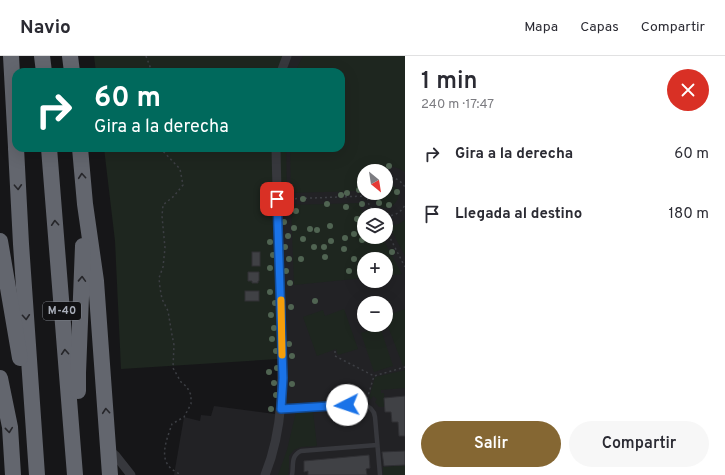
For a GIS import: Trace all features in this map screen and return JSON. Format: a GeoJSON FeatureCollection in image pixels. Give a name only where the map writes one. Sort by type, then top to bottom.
{"type":"FeatureCollection","features":[{"type":"Feature","properties":{"kind":"highway","name":"M-40"},"geometry":{"type":"LineString","coordinates":[[11,56],[12,74]]}},
{"type":"Feature","properties":{"kind":"highway"},"geometry":{"type":"LineString","coordinates":[[42,56],[44,68]]}},
{"type":"Feature","properties":{"kind":"highway"},"geometry":{"type":"LineString","coordinates":[[70,56],[72,68]]}},
{"type":"Feature","properties":{"kind":"highway","name":"M-40"},"geometry":{"type":"LineString","coordinates":[[16,152],[37,473]]}},
{"type":"Feature","properties":{"kind":"highway","name":"M-40"},"geometry":{"type":"LineString","coordinates":[[50,152],[75,473]]}},
{"type":"Feature","properties":{"kind":"highway"},"geometry":{"type":"LineString","coordinates":[[80,152],[85,204],[96,281],[110,475]]}},
{"type":"Feature","properties":{"kind":"highway"},"geometry":{"type":"LineString","coordinates":[[75,473],[79,442],[78,373],[85,204]]}},
{"type":"Feature","properties":{"kind":"highway"},"geometry":{"type":"LineString","coordinates":[[0,241],[18,346],[37,473]]}},
{"type":"Feature","properties":{"kind":"highway"},"geometry":{"type":"LineString","coordinates":[[0,378],[10,427],[12,475]]}},
{"type":"Feature","properties":{"kind":"street"},"geometry":{"type":"LineString","coordinates":[[282,68],[287,56]]}},
{"type":"Feature","properties":{"kind":"street"},"geometry":{"type":"LineString","coordinates":[[265,475],[273,453],[280,422],[283,378],[276,152]]}},
{"type":"Feature","properties":{"kind":"street"},"geometry":{"type":"LineString","coordinates":[[109,450],[116,456],[131,475]]}},
{"type":"Feature","properties":{"kind":"lane"},"geometry":{"type":"LineString","coordinates":[[281,409],[362,404],[368,406],[375,414],[380,475]]}},
{"type":"Feature","properties":{"kind":"lane"},"geometry":{"type":"LineString","coordinates":[[292,475],[294,457],[301,451],[377,445]]}},
{"type":"Feature","properties":{"kind":"path"},"geometry":{"type":"LineString","coordinates":[[146,56],[150,68]]}},
{"type":"Feature","properties":{"kind":"path"},"geometry":{"type":"LineString","coordinates":[[164,152],[180,169],[183,185],[164,205],[162,216],[165,248],[163,267],[159,278],[162,299],[168,311],[174,345],[173,368],[191,395],[191,404],[184,418],[172,424],[166,447],[165,458],[168,465],[171,469],[181,474]]}},
{"type":"Feature","properties":{"kind":"path"},"geometry":{"type":"LineString","coordinates":[[393,178],[400,181],[405,187]]}},
{"type":"Feature","properties":{"kind":"path"},"geometry":{"type":"LineString","coordinates":[[281,199],[357,196]]}},
{"type":"Feature","properties":{"kind":"path"},"geometry":{"type":"LineString","coordinates":[[393,215],[400,212],[405,205]]}},
{"type":"Feature","properties":{"kind":"path"},"geometry":{"type":"LineString","coordinates":[[393,244],[405,267]]}},
{"type":"Feature","properties":{"kind":"path"},"geometry":{"type":"LineString","coordinates":[[336,351],[335,356],[374,376],[405,367]]}},
{"type":"Feature","properties":{"kind":"path"},"geometry":{"type":"LineString","coordinates":[[367,399],[374,376]]}},
{"type":"Feature","properties":{"kind":"shaded area"},"geometry":{"type":"Polygon","coordinates":[[[94,56],[283,56],[278,68],[96,68],[94,56]]]}},
{"type":"Feature","properties":{"kind":"shaded area"},"geometry":{"type":"Polygon","coordinates":[[[283,56],[405,56],[405,475],[174,475],[184,417],[200,421],[201,415],[211,416],[214,406],[275,414],[278,359],[273,232],[272,152],[345,152],[345,68],[278,68],[283,56]]]}},
{"type":"Feature","properties":{"kind":"shaded area"},"geometry":{"type":"Polygon","coordinates":[[[303,56],[405,56],[405,172],[393,167],[393,164],[357,164],[357,191],[291,193],[290,152],[345,152],[345,68],[297,68],[303,56]]]}},
{"type":"Feature","properties":{"kind":"shaded area"},"geometry":{"type":"Polygon","coordinates":[[[104,152],[272,152],[273,232],[278,359],[121,369],[115,241],[104,152]]]}},
{"type":"Feature","properties":{"kind":"shaded area"},"geometry":{"type":"Polygon","coordinates":[[[279,152],[286,152],[287,193],[281,194],[279,152]]]}},
{"type":"Feature","properties":{"kind":"shaded area"},"geometry":{"type":"Polygon","coordinates":[[[393,186],[397,189],[397,201],[388,208],[379,206],[376,201],[393,200],[393,186]]]}},
{"type":"Feature","properties":{"kind":"shaded area"},"geometry":{"type":"Polygon","coordinates":[[[359,203],[360,208],[357,208],[357,244],[386,244],[390,252],[357,252],[357,279],[294,285],[291,205],[359,203]]]}},
{"type":"Feature","properties":{"kind":"shaded area"},"geometry":{"type":"Polygon","coordinates":[[[405,220],[405,256],[393,234],[393,225],[399,224],[405,220]]]}},
{"type":"Feature","properties":{"kind":"shaded area"},"geometry":{"type":"Polygon","coordinates":[[[393,257],[402,274],[393,275],[393,257]]]}},
{"type":"Feature","properties":{"kind":"shaded area"},"geometry":{"type":"Polygon","coordinates":[[[344,309],[358,349],[338,355],[336,349],[317,356],[303,317],[323,310],[325,316],[344,309]]]}},
{"type":"Feature","properties":{"kind":"shaded area"},"geometry":{"type":"Polygon","coordinates":[[[405,309],[405,365],[403,366],[390,332],[393,332],[393,313],[405,309]]]}},
{"type":"Feature","properties":{"kind":"shaded area"},"geometry":{"type":"Polygon","coordinates":[[[382,332],[393,366],[374,372],[361,333],[382,332]]]}},
{"type":"Feature","properties":{"kind":"shaded area"},"geometry":{"type":"Polygon","coordinates":[[[405,370],[405,388],[381,390],[381,393],[384,393],[385,407],[379,407],[375,402],[377,399],[373,396],[371,399],[369,398],[375,377],[405,370]]]}},
{"type":"Feature","properties":{"kind":"shaded area"},"geometry":{"type":"Polygon","coordinates":[[[313,411],[317,446],[301,447],[294,450],[289,456],[288,475],[278,475],[287,450],[296,412],[313,411]]]}},
{"type":"Feature","properties":{"kind":"shaded area"},"geometry":{"type":"Polygon","coordinates":[[[405,465],[405,475],[383,475],[383,467],[405,465]]]}},
{"type":"Feature","properties":{"kind":"building"},"geometry":{"type":"Polygon","coordinates":[[[252,252],[260,252],[260,266],[252,266],[252,252]]]}},
{"type":"Feature","properties":{"kind":"building"},"geometry":{"type":"Polygon","coordinates":[[[248,272],[259,272],[258,283],[248,281],[248,272]]]}},
{"type":"Feature","properties":{"kind":"building"},"geometry":{"type":"Polygon","coordinates":[[[245,291],[259,291],[259,301],[245,301],[245,291]]]}},
{"type":"Feature","properties":{"kind":"building"},"geometry":{"type":"Polygon","coordinates":[[[405,396],[405,436],[399,436],[398,422],[392,422],[391,412],[385,412],[384,398],[405,396]]]}},
{"type":"Feature","properties":{"kind":"building"},"geometry":{"type":"Polygon","coordinates":[[[405,451],[405,465],[384,466],[382,452],[405,451]]]}},
{"type":"Feature","properties":{"kind":"building"},"geometry":{"type":"Polygon","coordinates":[[[369,455],[370,468],[366,469],[367,475],[308,475],[308,471],[304,472],[304,461],[369,455]]]}},
{"type":"Feature","properties":{"kind":"slow traffic"},"geometry":{"type":"LineString","coordinates":[[281,300],[282,355]]}},
{"type":"Feature","properties":{"kind":"route"},"geometry":{"type":"LineString","coordinates":[[277,199],[283,378],[281,409],[347,405]]}}]}
